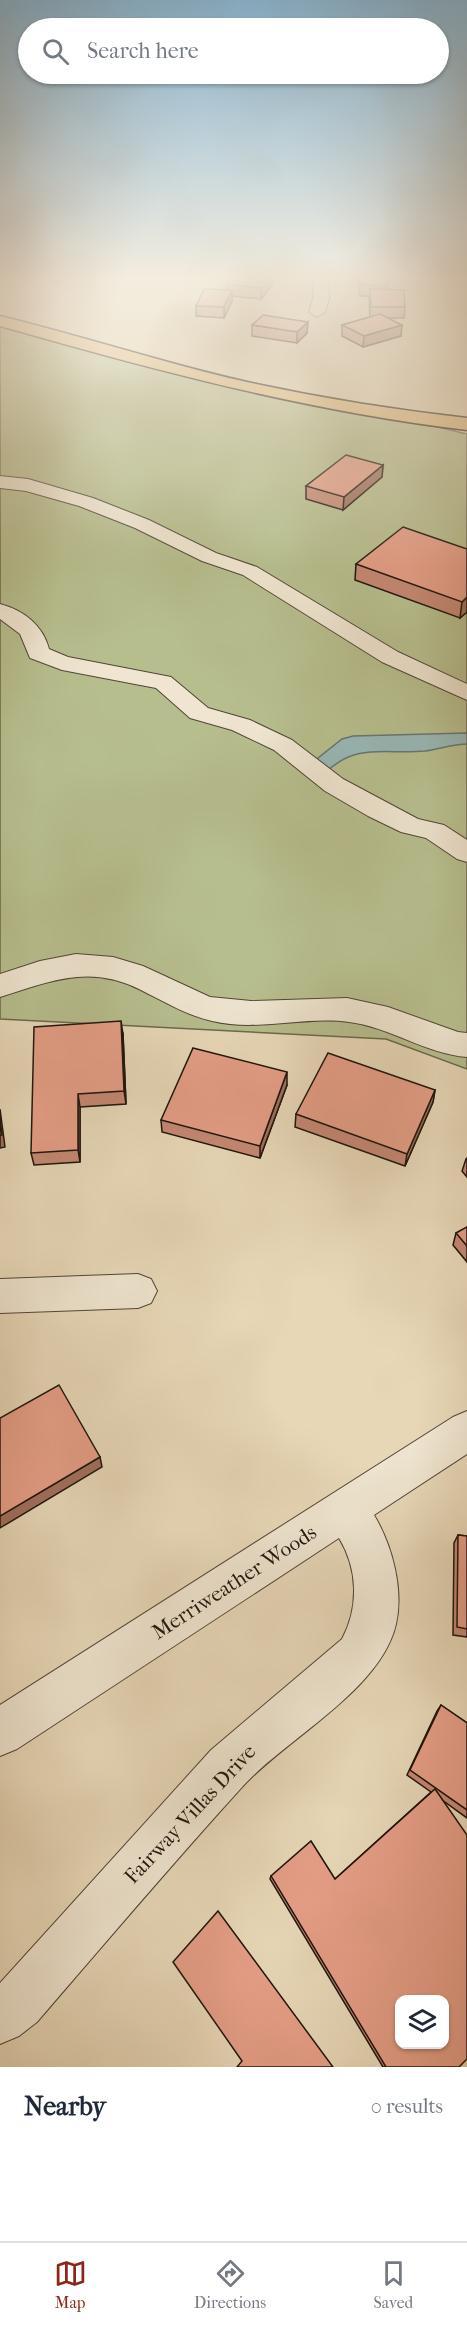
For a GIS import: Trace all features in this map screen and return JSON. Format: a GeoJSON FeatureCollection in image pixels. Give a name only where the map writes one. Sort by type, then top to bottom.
{"type":"FeatureCollection","features":[{"type":"Feature","properties":{"kind":"main road"},"geometry":{"type":"LineString","coordinates":[[195,375],[240,388],[361,411],[467,424]]}},
{"type":"Feature","properties":{"kind":"street"},"geometry":{"type":"LineString","coordinates":[[0,482],[28,485],[86,502],[142,524],[209,557],[250,570],[390,657],[467,693]]}},
{"type":"Feature","properties":{"kind":"street"},"geometry":{"type":"LineString","coordinates":[[0,611],[24,625],[36,638],[38,653],[62,663],[163,682],[199,713],[241,726],[283,745],[303,758],[334,785],[377,810],[411,825],[434,831],[467,853]]}},
{"type":"Feature","properties":{"kind":"street"},"geometry":{"type":"LineString","coordinates":[[0,986],[42,971],[86,963],[121,970],[150,982],[185,1002],[218,1011],[345,1010],[376,1015],[455,1044],[467,1045]]}},
{"type":"Feature","properties":{"kind":"street"},"geometry":{"type":"LineString","coordinates":[[0,1296],[138,1291]]}},
{"type":"Feature","properties":{"kind":"street","name":"Merriweather Woods"},"geometry":{"type":"LineString","coordinates":[[0,1732],[467,1431]]}},
{"type":"Feature","properties":{"kind":"street","name":"Fairway Villas Drive"},"geometry":{"type":"LineString","coordinates":[[0,2017],[18,2002],[228,1767],[358,1655],[374,1624],[377,1589],[365,1541],[346,1510]]}},
{"type":"Feature","properties":{"kind":"green space"},"geometry":{"type":"Polygon","coordinates":[[[0,375],[224,375],[467,434],[467,1069],[386,1039],[0,1019],[0,375]]]}},
{"type":"Feature","properties":{"kind":"water"},"geometry":{"type":"Polygon","coordinates":[[[467,733],[467,744],[425,751],[361,753],[349,757],[326,772],[313,762],[342,739],[353,736],[467,733]]]}},
{"type":"Feature","properties":{"kind":"building"},"geometry":{"type":"Polygon","coordinates":[[[346,455],[383,465],[344,497],[306,486],[346,455]]]}},
{"type":"Feature","properties":{"kind":"building"},"geometry":{"type":"Polygon","coordinates":[[[403,527],[467,549],[467,597],[462,602],[356,564],[403,527]]]}},
{"type":"Feature","properties":{"kind":"building"},"geometry":{"type":"Polygon","coordinates":[[[121,1021],[124,1091],[78,1094],[78,1150],[31,1153],[34,1027],[121,1021]]]}},
{"type":"Feature","properties":{"kind":"building"},"geometry":{"type":"Polygon","coordinates":[[[193,1048],[287,1072],[260,1146],[161,1120],[193,1048]]]}},
{"type":"Feature","properties":{"kind":"building"},"geometry":{"type":"Polygon","coordinates":[[[328,1053],[435,1090],[407,1154],[296,1114],[328,1053]]]}},
{"type":"Feature","properties":{"kind":"building"},"geometry":{"type":"Polygon","coordinates":[[[467,1227],[467,1246],[456,1233],[467,1227]]]}},
{"type":"Feature","properties":{"kind":"building"},"geometry":{"type":"Polygon","coordinates":[[[59,1385],[100,1457],[0,1516],[0,1418],[59,1385]]]}},
{"type":"Feature","properties":{"kind":"building"},"geometry":{"type":"Polygon","coordinates":[[[458,1535],[467,1536],[467,1629],[457,1627],[458,1535]]]}},
{"type":"Feature","properties":{"kind":"building"},"geometry":{"type":"Polygon","coordinates":[[[441,1705],[467,1723],[467,1810],[410,1770],[441,1705]]]}},
{"type":"Feature","properties":{"kind":"building"},"geometry":{"type":"Polygon","coordinates":[[[435,1789],[467,1835],[467,2059],[459,2067],[386,2067],[271,1876],[311,1841],[335,1879],[435,1789]]]}},
{"type":"Feature","properties":{"kind":"building"},"geometry":{"type":"Polygon","coordinates":[[[218,1911],[333,2067],[237,2067],[242,2061],[173,1962],[218,1911]]]}}]}
